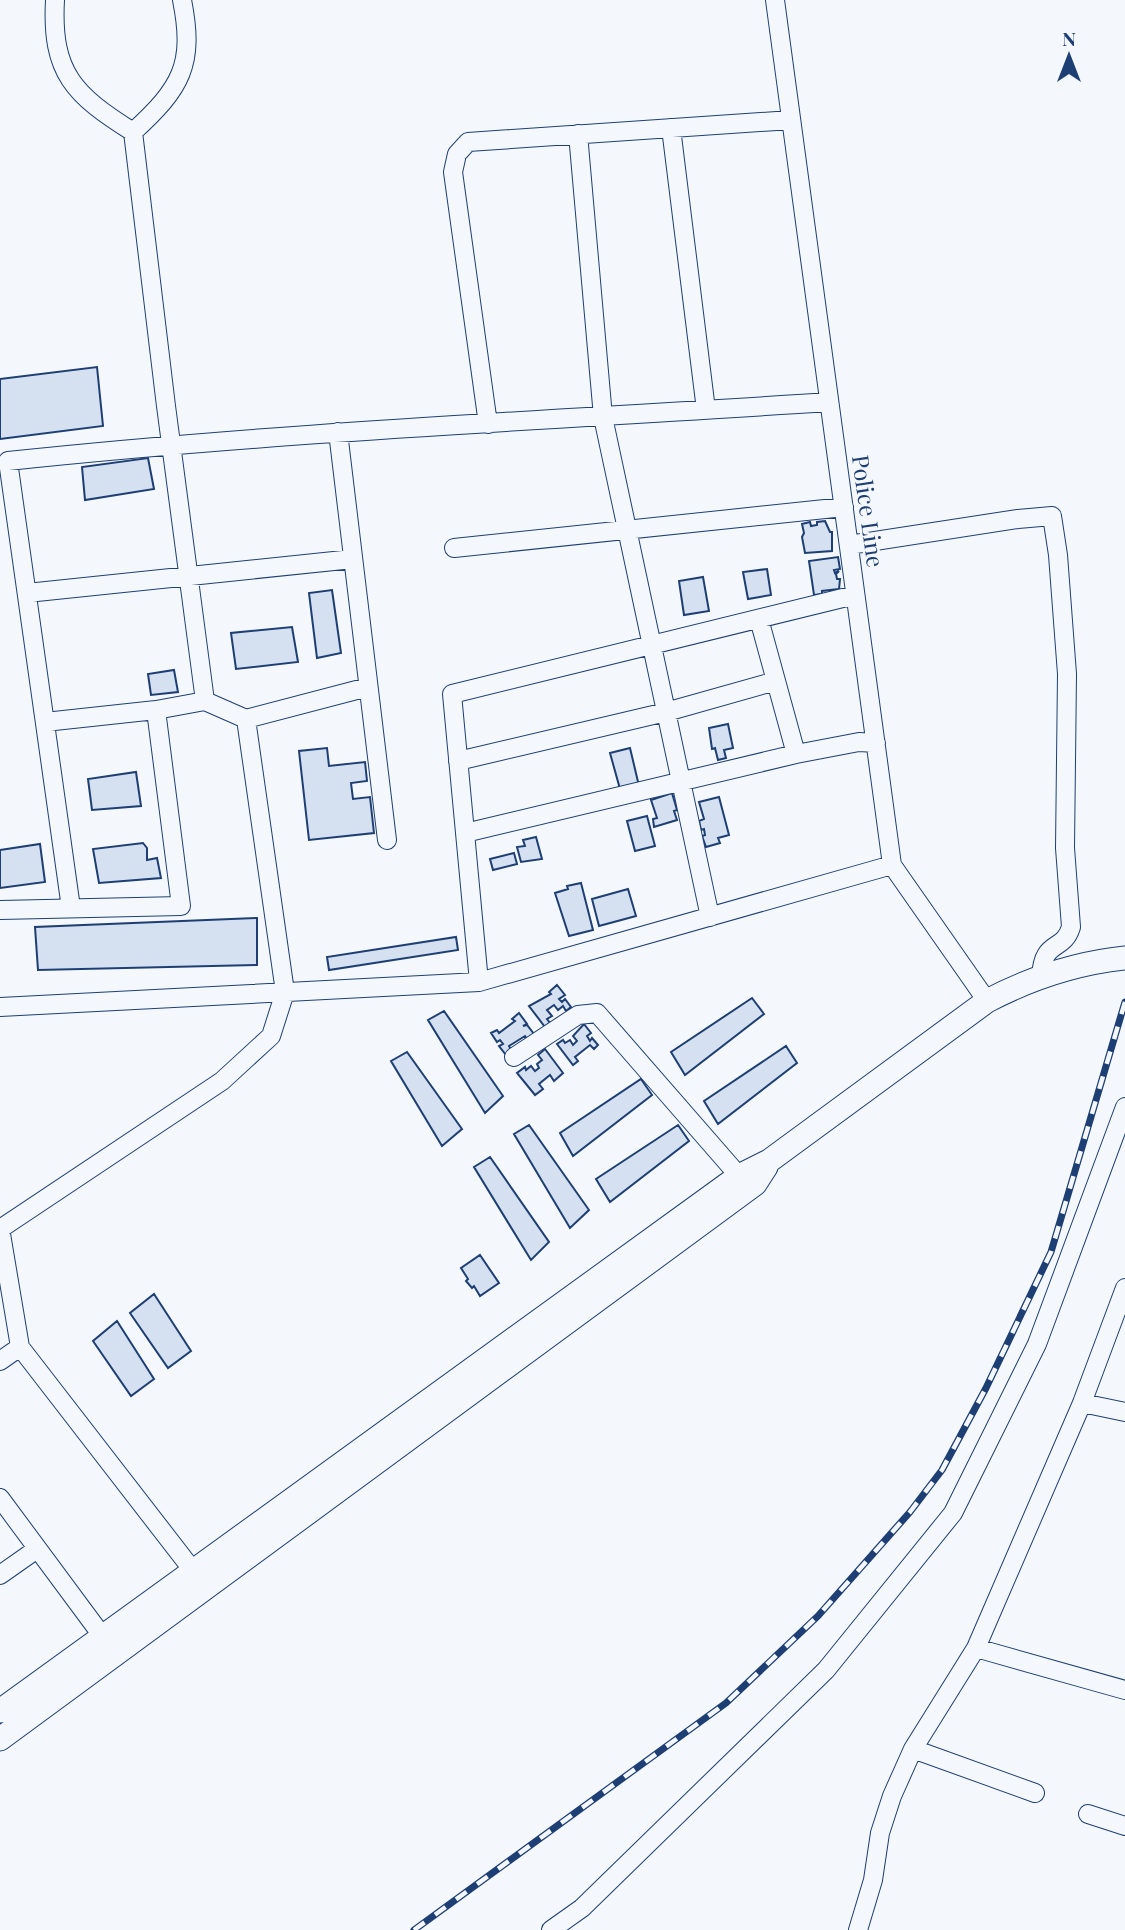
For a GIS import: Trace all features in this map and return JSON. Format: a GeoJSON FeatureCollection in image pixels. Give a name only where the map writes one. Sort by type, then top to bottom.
{"type":"FeatureCollection","features":[{"type":"Feature","properties":{"kind":"main road"},"geometry":{"type":"LineString","coordinates":[[0,1739],[200,1579],[739,1176],[769,1161],[987,1001],[1041,977],[1125,958]]}},
{"type":"Feature","properties":{"kind":"main road"},"geometry":{"type":"LineString","coordinates":[[0,1711],[103,1636],[200,1579],[755,1184],[769,1161]]}},
{"type":"Feature","properties":{"kind":"street"},"geometry":{"type":"LineString","coordinates":[[55,0],[54,26],[58,54],[72,85],[93,105],[134,132],[205,701]]}},
{"type":"Feature","properties":{"kind":"street"},"geometry":{"type":"LineString","coordinates":[[134,132],[157,110],[180,77],[187,57],[187,27],[182,0]]}},
{"type":"Feature","properties":{"kind":"street","name":"Police Line"},"geometry":{"type":"LineString","coordinates":[[775,0],[892,865],[987,1001]]}},
{"type":"Feature","properties":{"kind":"street"},"geometry":{"type":"LineString","coordinates":[[488,424],[453,172],[457,154],[468,142],[791,120]]}},
{"type":"Feature","properties":{"kind":"street"},"geometry":{"type":"LineString","coordinates":[[671,128],[706,410]]}},
{"type":"Feature","properties":{"kind":"street"},"geometry":{"type":"LineString","coordinates":[[578,134],[603,417],[710,917]]}},
{"type":"Feature","properties":{"kind":"street"},"geometry":{"type":"LineString","coordinates":[[71,908],[8,461],[171,444],[829,402]]}},
{"type":"Feature","properties":{"kind":"street"},"geometry":{"type":"LineString","coordinates":[[338,432],[387,840]]}},
{"type":"Feature","properties":{"kind":"street"},"geometry":{"type":"LineString","coordinates":[[454,548],[844,507]]}},
{"type":"Feature","properties":{"kind":"street"},"geometry":{"type":"LineString","coordinates":[[849,545],[1052,516],[1058,555],[1067,674],[1065,848],[1072,909],[1068,937],[1046,952],[1041,977]]}},
{"type":"Feature","properties":{"kind":"street"},"geometry":{"type":"LineString","coordinates":[[27,593],[353,559]]}},
{"type":"Feature","properties":{"kind":"street"},"geometry":{"type":"LineString","coordinates":[[479,982],[452,694],[855,595]]}},
{"type":"Feature","properties":{"kind":"street"},"geometry":{"type":"LineString","coordinates":[[759,619],[796,754]]}},
{"type":"Feature","properties":{"kind":"street"},"geometry":{"type":"LineString","coordinates":[[458,761],[666,712],[776,681]]}},
{"type":"Feature","properties":{"kind":"street"},"geometry":{"type":"LineString","coordinates":[[45,722],[156,710],[205,701],[246,719],[368,687]]}},
{"type":"Feature","properties":{"kind":"street"},"geometry":{"type":"LineString","coordinates":[[0,910],[181,906],[156,710]]}},
{"type":"Feature","properties":{"kind":"street"},"geometry":{"type":"LineString","coordinates":[[200,1579],[20,1347],[0,1228],[222,1081],[271,1036],[285,992],[246,719]]}},
{"type":"Feature","properties":{"kind":"street"},"geometry":{"type":"LineString","coordinates":[[465,833],[796,754],[859,742],[876,743]]}},
{"type":"Feature","properties":{"kind":"street"},"geometry":{"type":"LineString","coordinates":[[0,1007],[479,982],[892,865]]}},
{"type":"Feature","properties":{"kind":"street"},"geometry":{"type":"LineString","coordinates":[[514,1057],[578,1015],[597,1013],[739,1176]]}},
{"type":"Feature","properties":{"kind":"street"},"geometry":{"type":"LineString","coordinates":[[551,1930],[582,1908],[826,1670],[953,1513],[1037,1344],[1125,1107]]}},
{"type":"Feature","properties":{"kind":"street"},"geometry":{"type":"LineString","coordinates":[[858,1930],[873,1880],[880,1833],[892,1796],[913,1749],[976,1648],[1082,1403],[1125,1288]]}},
{"type":"Feature","properties":{"kind":"street"},"geometry":{"type":"LineString","coordinates":[[0,1361],[20,1347]]}},
{"type":"Feature","properties":{"kind":"street"},"geometry":{"type":"LineString","coordinates":[[1082,1403],[1125,1412]]}},
{"type":"Feature","properties":{"kind":"street"},"geometry":{"type":"LineString","coordinates":[[0,1498],[103,1636]]}},
{"type":"Feature","properties":{"kind":"street"},"geometry":{"type":"LineString","coordinates":[[0,1576],[37,1549]]}},
{"type":"Feature","properties":{"kind":"street"},"geometry":{"type":"LineString","coordinates":[[976,1648],[1125,1690]]}},
{"type":"Feature","properties":{"kind":"street"},"geometry":{"type":"LineString","coordinates":[[913,1749],[1035,1793]]}},
{"type":"Feature","properties":{"kind":"street"},"geometry":{"type":"LineString","coordinates":[[1088,1814],[1125,1826]]}},
{"type":"Feature","properties":{"kind":"building"},"geometry":{"type":"Polygon","coordinates":[[[97,367],[103,426],[0,439],[0,379],[97,367]]]}},
{"type":"Feature","properties":{"kind":"building"},"geometry":{"type":"Polygon","coordinates":[[[148,458],[154,489],[85,500],[82,467],[148,458]]]}},
{"type":"Feature","properties":{"kind":"building"},"geometry":{"type":"Polygon","coordinates":[[[825,521],[832,532],[832,551],[805,553],[802,524],[810,522],[811,526],[825,521]]]}},
{"type":"Feature","properties":{"kind":"building"},"geometry":{"type":"Polygon","coordinates":[[[838,557],[840,569],[834,570],[835,573],[839,571],[836,574],[837,579],[840,579],[839,589],[814,595],[809,561],[838,557]]]}},
{"type":"Feature","properties":{"kind":"building"},"geometry":{"type":"Polygon","coordinates":[[[767,569],[771,595],[748,599],[743,572],[767,569]]]}},
{"type":"Feature","properties":{"kind":"building"},"geometry":{"type":"Polygon","coordinates":[[[703,577],[709,611],[684,615],[679,581],[703,577]]]}},
{"type":"Feature","properties":{"kind":"building"},"geometry":{"type":"Polygon","coordinates":[[[332,590],[341,653],[317,658],[309,593],[332,590]]]}},
{"type":"Feature","properties":{"kind":"building"},"geometry":{"type":"Polygon","coordinates":[[[292,627],[298,662],[236,669],[231,633],[292,627]]]}},
{"type":"Feature","properties":{"kind":"building"},"geometry":{"type":"Polygon","coordinates":[[[174,670],[178,692],[151,695],[148,674],[174,670]]]}},
{"type":"Feature","properties":{"kind":"building"},"geometry":{"type":"Polygon","coordinates":[[[728,724],[733,748],[724,750],[726,758],[718,760],[715,748],[712,749],[709,728],[728,724]]]}},
{"type":"Feature","properties":{"kind":"building"},"geometry":{"type":"Polygon","coordinates":[[[327,748],[329,766],[365,762],[367,781],[351,783],[353,799],[370,797],[374,833],[309,840],[299,751],[327,748]]]}},
{"type":"Feature","properties":{"kind":"building"},"geometry":{"type":"Polygon","coordinates":[[[630,748],[639,786],[620,789],[610,753],[630,748]]]}},
{"type":"Feature","properties":{"kind":"building"},"geometry":{"type":"Polygon","coordinates":[[[136,772],[141,806],[92,810],[88,779],[136,772]]]}},
{"type":"Feature","properties":{"kind":"building"},"geometry":{"type":"Polygon","coordinates":[[[672,793],[677,820],[654,827],[653,819],[657,818],[651,800],[672,793]]]}},
{"type":"Feature","properties":{"kind":"building"},"geometry":{"type":"Polygon","coordinates":[[[719,797],[729,835],[718,838],[720,843],[706,847],[702,836],[705,835],[704,829],[701,830],[699,821],[704,819],[699,802],[719,797]]]}},
{"type":"Feature","properties":{"kind":"building"},"geometry":{"type":"Polygon","coordinates":[[[647,816],[655,846],[635,851],[627,821],[647,816]]]}},
{"type":"Feature","properties":{"kind":"building"},"geometry":{"type":"Polygon","coordinates":[[[536,837],[542,859],[521,862],[517,847],[525,846],[523,840],[536,837]]]}},
{"type":"Feature","properties":{"kind":"building"},"geometry":{"type":"Polygon","coordinates":[[[143,843],[147,848],[147,860],[157,858],[161,878],[99,883],[93,849],[143,843]]]}},
{"type":"Feature","properties":{"kind":"building"},"geometry":{"type":"Polygon","coordinates":[[[40,844],[45,882],[0,888],[0,850],[40,844]]]}},
{"type":"Feature","properties":{"kind":"building"},"geometry":{"type":"Polygon","coordinates":[[[514,853],[517,864],[493,870],[490,859],[514,853]]]}},
{"type":"Feature","properties":{"kind":"building"},"geometry":{"type":"Polygon","coordinates":[[[581,883],[593,930],[569,936],[555,893],[568,889],[567,886],[581,883]]]}},
{"type":"Feature","properties":{"kind":"building"},"geometry":{"type":"Polygon","coordinates":[[[628,889],[636,916],[599,926],[592,899],[628,889]]]}},
{"type":"Feature","properties":{"kind":"building"},"geometry":{"type":"Polygon","coordinates":[[[257,918],[257,965],[38,970],[35,927],[257,918]]]}},
{"type":"Feature","properties":{"kind":"building"},"geometry":{"type":"Polygon","coordinates":[[[456,937],[458,950],[329,970],[327,957],[456,937]]]}},
{"type":"Feature","properties":{"kind":"building"},"geometry":{"type":"Polygon","coordinates":[[[557,985],[565,995],[559,999],[562,1002],[565,999],[571,1007],[566,1011],[563,1006],[558,1010],[554,1005],[547,1010],[552,1016],[547,1019],[550,1023],[545,1027],[529,1006],[551,994],[549,992],[557,985]]]}},
{"type":"Feature","properties":{"kind":"building"},"geometry":{"type":"Polygon","coordinates":[[[752,998],[764,1014],[685,1075],[671,1052],[752,998]]]}},
{"type":"Feature","properties":{"kind":"building"},"geometry":{"type":"Polygon","coordinates":[[[444,1011],[503,1096],[485,1113],[428,1020],[444,1011]]]}},
{"type":"Feature","properties":{"kind":"building"},"geometry":{"type":"Polygon","coordinates":[[[519,1013],[527,1024],[523,1026],[527,1025],[534,1034],[509,1046],[512,1051],[506,1055],[499,1046],[503,1044],[500,1040],[497,1042],[491,1033],[497,1030],[499,1033],[515,1021],[512,1019],[519,1013]]]}},
{"type":"Feature","properties":{"kind":"building"},"geometry":{"type":"Polygon","coordinates":[[[584,1024],[591,1033],[587,1036],[590,1041],[592,1038],[598,1045],[594,1049],[590,1045],[575,1057],[578,1061],[573,1065],[557,1044],[570,1040],[573,1045],[577,1041],[573,1036],[584,1024]]]}},
{"type":"Feature","properties":{"kind":"building"},"geometry":{"type":"Polygon","coordinates":[[[786,1046],[797,1063],[718,1124],[704,1101],[786,1046]]]}},
{"type":"Feature","properties":{"kind":"building"},"geometry":{"type":"Polygon","coordinates":[[[545,1049],[563,1073],[554,1081],[550,1075],[539,1084],[543,1089],[535,1095],[517,1073],[525,1067],[526,1070],[531,1066],[535,1071],[539,1068],[537,1064],[542,1060],[538,1055],[545,1049]]]}},
{"type":"Feature","properties":{"kind":"building"},"geometry":{"type":"Polygon","coordinates":[[[407,1052],[462,1129],[442,1146],[391,1061],[407,1052]]]}},
{"type":"Feature","properties":{"kind":"building"},"geometry":{"type":"Polygon","coordinates":[[[641,1079],[652,1095],[573,1156],[560,1133],[641,1079]]]}},
{"type":"Feature","properties":{"kind":"building"},"geometry":{"type":"Polygon","coordinates":[[[529,1125],[589,1210],[570,1228],[514,1134],[529,1125]]]}},
{"type":"Feature","properties":{"kind":"building"},"geometry":{"type":"Polygon","coordinates":[[[678,1125],[689,1141],[610,1202],[596,1179],[678,1125]]]}},
{"type":"Feature","properties":{"kind":"building"},"geometry":{"type":"Polygon","coordinates":[[[490,1157],[549,1242],[531,1260],[474,1167],[490,1157]]]}},
{"type":"Feature","properties":{"kind":"building"},"geometry":{"type":"Polygon","coordinates":[[[480,1255],[499,1283],[480,1296],[474,1286],[472,1288],[466,1281],[468,1279],[461,1268],[480,1255]]]}},
{"type":"Feature","properties":{"kind":"building"},"geometry":{"type":"Polygon","coordinates":[[[154,1294],[191,1351],[168,1368],[130,1313],[154,1294]]]}},
{"type":"Feature","properties":{"kind":"building"},"geometry":{"type":"Polygon","coordinates":[[[117,1321],[154,1379],[131,1396],[93,1341],[117,1321]]]}},
{"type":"Feature","properties":{"kind":"railway"},"geometry":{"type":"LineString","coordinates":[[414,1930],[726,1703],[818,1616],[910,1512],[942,1470],[986,1388],[1051,1252],[1125,1002]]}}]}
